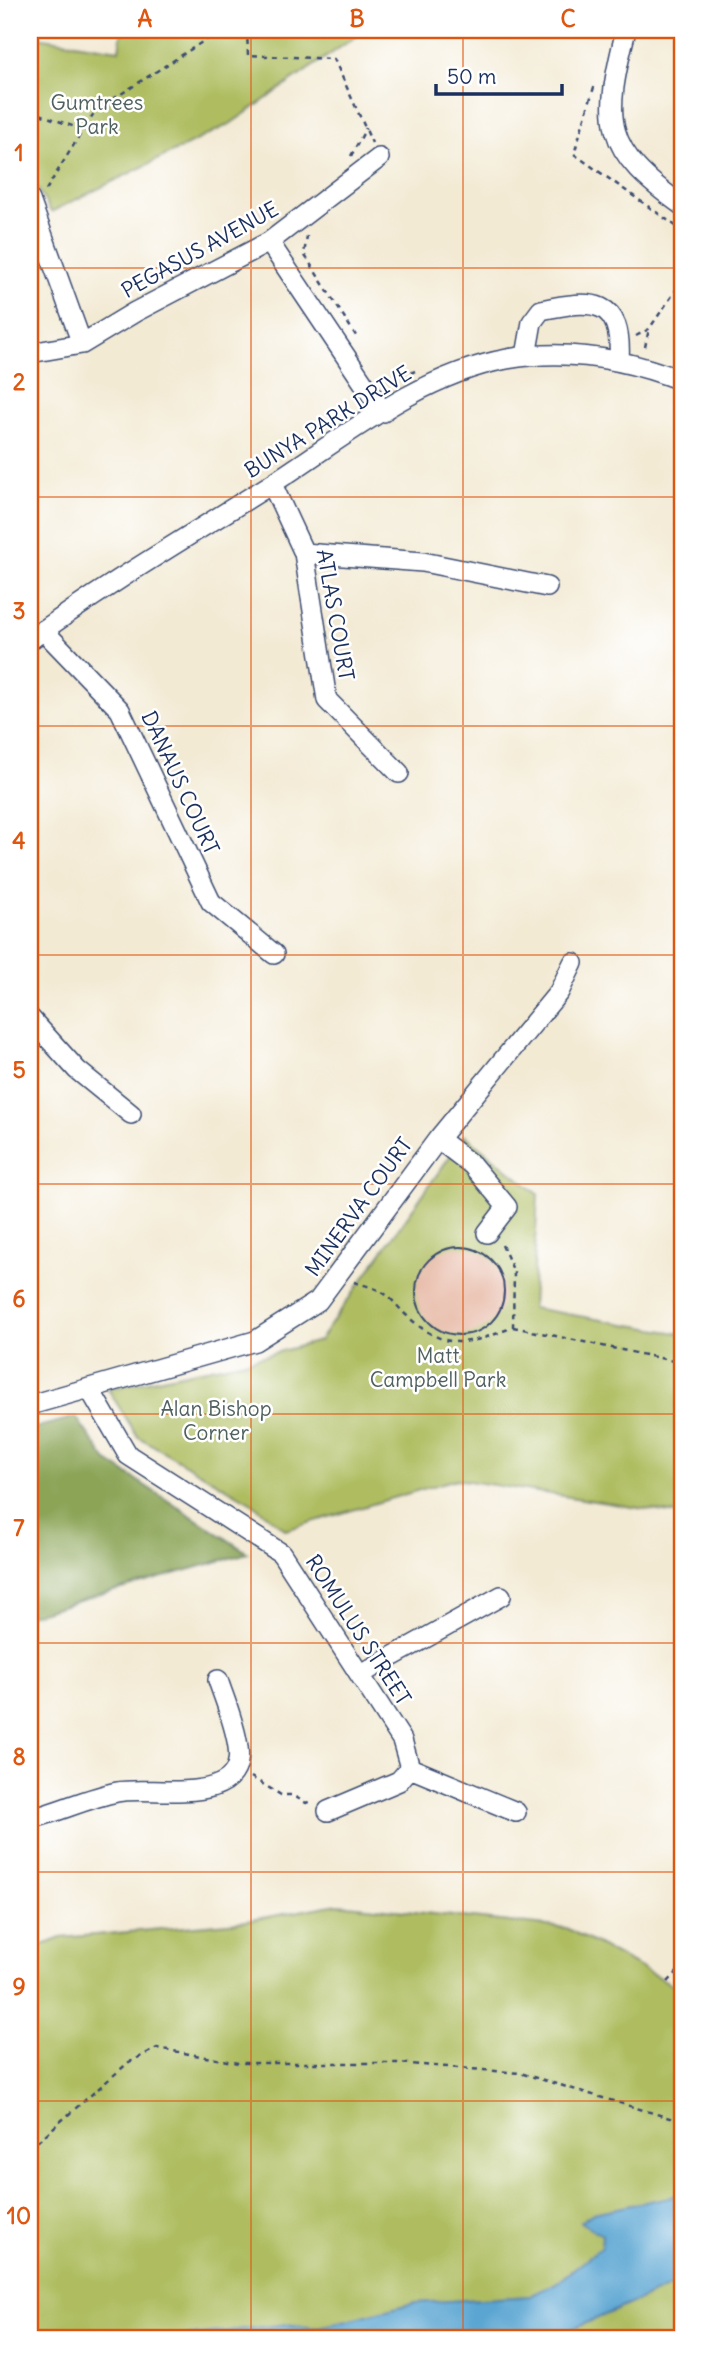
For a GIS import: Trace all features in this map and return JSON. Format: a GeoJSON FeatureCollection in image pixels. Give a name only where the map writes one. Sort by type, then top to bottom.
{"type":"FeatureCollection","features":[{"type":"Feature","properties":{"kind":"street"},"geometry":{"type":"LineString","coordinates":[[626,30],[612,98],[616,132],[640,173],[683,206]]}},
{"type":"Feature","properties":{"kind":"street","name":"PEGASUS AVENUE"},"geometry":{"type":"LineString","coordinates":[[30,353],[82,344],[135,312],[269,242],[379,158]]}},
{"type":"Feature","properties":{"kind":"street"},"geometry":{"type":"LineString","coordinates":[[31,202],[82,344]]}},
{"type":"Feature","properties":{"kind":"street"},"geometry":{"type":"LineString","coordinates":[[269,242],[383,412]]}},
{"type":"Feature","properties":{"kind":"street"},"geometry":{"type":"LineString","coordinates":[[526,356],[532,322],[541,310],[566,304],[596,305],[610,312],[617,325],[620,340],[619,361]]}},
{"type":"Feature","properties":{"kind":"street","name":"BUNYA PARK DRIVE"},"geometry":{"type":"LineString","coordinates":[[36,635],[383,412],[454,375],[479,366],[526,356],[590,356],[619,361],[683,381]]}},
{"type":"Feature","properties":{"kind":"street","name":"ATLAS COURT"},"geometry":{"type":"LineString","coordinates":[[272,484],[303,553],[327,700],[399,773]]}},
{"type":"Feature","properties":{"kind":"street"},"geometry":{"type":"LineString","coordinates":[[303,553],[423,562],[547,587]]}},
{"type":"Feature","properties":{"kind":"street","name":"DANAUS COURT"},"geometry":{"type":"LineString","coordinates":[[36,635],[120,710],[211,902],[274,954]]}},
{"type":"Feature","properties":{"kind":"street","name":"MINERVA COURT"},"geometry":{"type":"LineString","coordinates":[[30,1405],[255,1341],[318,1301],[438,1139],[559,992],[573,963]]}},
{"type":"Feature","properties":{"kind":"street"},"geometry":{"type":"LineString","coordinates":[[30,1018],[77,1070],[131,1114]]}},
{"type":"Feature","properties":{"kind":"street"},"geometry":{"type":"LineString","coordinates":[[438,1139],[472,1165],[507,1207],[487,1233]]}},
{"type":"Feature","properties":{"kind":"street","name":"ROMULUS STREET"},"geometry":{"type":"LineString","coordinates":[[89,1388],[128,1455],[281,1553],[402,1740],[410,1768]]}},
{"type":"Feature","properties":{"kind":"street"},"geometry":{"type":"LineString","coordinates":[[360,1674],[501,1596]]}},
{"type":"Feature","properties":{"kind":"street"},"geometry":{"type":"LineString","coordinates":[[30,1819],[117,1792],[205,1790],[221,1784],[235,1771],[238,1745],[218,1680]]}},
{"type":"Feature","properties":{"kind":"street"},"geometry":{"type":"LineString","coordinates":[[328,1811],[398,1781],[410,1768],[516,1812]]}},
{"type":"Feature","properties":{"kind":"path"},"geometry":{"type":"LineString","coordinates":[[31,202],[48,187],[96,110],[221,30]]}},
{"type":"Feature","properties":{"kind":"path"},"geometry":{"type":"LineString","coordinates":[[247,30],[248,55],[334,59],[379,158]]}},
{"type":"Feature","properties":{"kind":"path"},"geometry":{"type":"LineString","coordinates":[[30,113],[37,113],[83,130]]}},
{"type":"Feature","properties":{"kind":"path"},"geometry":{"type":"LineString","coordinates":[[308,233],[304,254],[363,348]]}},
{"type":"Feature","properties":{"kind":"path"},"geometry":{"type":"LineString","coordinates":[[645,347],[649,329],[683,280]]}},
{"type":"Feature","properties":{"kind":"path"},"geometry":{"type":"LineString","coordinates":[[631,339],[649,329]]}},
{"type":"Feature","properties":{"kind":"path"},"geometry":{"type":"LineString","coordinates":[[393,382],[418,370]]}},
{"type":"Feature","properties":{"kind":"path"},"geometry":{"type":"LineString","coordinates":[[487,1233],[502,1245],[514,1272],[513,1327]]}},
{"type":"Feature","properties":{"kind":"path"},"geometry":{"type":"LineString","coordinates":[[338,1276],[382,1291],[425,1331],[446,1342],[465,1344],[513,1327],[683,1363]]}},
{"type":"Feature","properties":{"kind":"path"},"geometry":{"type":"LineString","coordinates":[[235,1771],[281,1795],[292,1795],[306,1803],[321,1797],[328,1811]]}},
{"type":"Feature","properties":{"kind":"path"},"geometry":{"type":"LineString","coordinates":[[668,1982],[683,1966]]}},
{"type":"Feature","properties":{"kind":"path"},"geometry":{"type":"LineString","coordinates":[[30,2148],[129,2062],[157,2048],[238,2063],[398,2063],[520,2073],[683,2122]]}},
{"type":"Feature","properties":{"kind":"green space","name":"Gumtrees Park"},"geometry":{"type":"Polygon","coordinates":[[[122,30],[365,30],[230,124],[51,212],[30,175],[30,36],[119,50],[122,30]]]}},
{"type":"Feature","properties":{"kind":"green space","name":"Matt Campbell Park"},"geometry":{"type":"Polygon","coordinates":[[[465,1135],[538,1194],[532,1308],[683,1334],[683,1515],[456,1479],[286,1530],[252,1503],[137,1436],[108,1389],[245,1361],[319,1341],[465,1135]]]}},
{"type":"Feature","properties":{"kind":"green space"},"geometry":{"type":"Polygon","coordinates":[[[76,1417],[106,1460],[248,1553],[30,1615],[30,1429],[76,1417]]]}},
{"type":"Feature","properties":{"kind":"green space"},"geometry":{"type":"Polygon","coordinates":[[[338,1904],[566,1928],[683,1990],[683,2339],[30,2339],[30,1950],[61,1938],[240,1922],[338,1904]]]}},
{"type":"Feature","properties":{"kind":"water"},"geometry":{"type":"Polygon","coordinates":[[[683,2194],[683,2281],[550,2339],[157,2339],[287,2324],[315,2328],[414,2303],[530,2296],[556,2283],[601,2247],[602,2235],[580,2222],[593,2213],[683,2194]]]}},
{"type":"Feature","properties":{"kind":"building"},"geometry":{"type":"Polygon","coordinates":[[[451,1247],[469,1247],[485,1254],[497,1266],[504,1282],[504,1300],[497,1316],[485,1328],[469,1335],[451,1335],[435,1328],[423,1316],[416,1300],[416,1282],[423,1266],[435,1254],[451,1247]]]}},
{"type":"Feature","properties":{"kind":"park label","name":"Alan Bishop Corner"},"geometry":{"type":"Point","coordinates":[216,1421]}}]}
